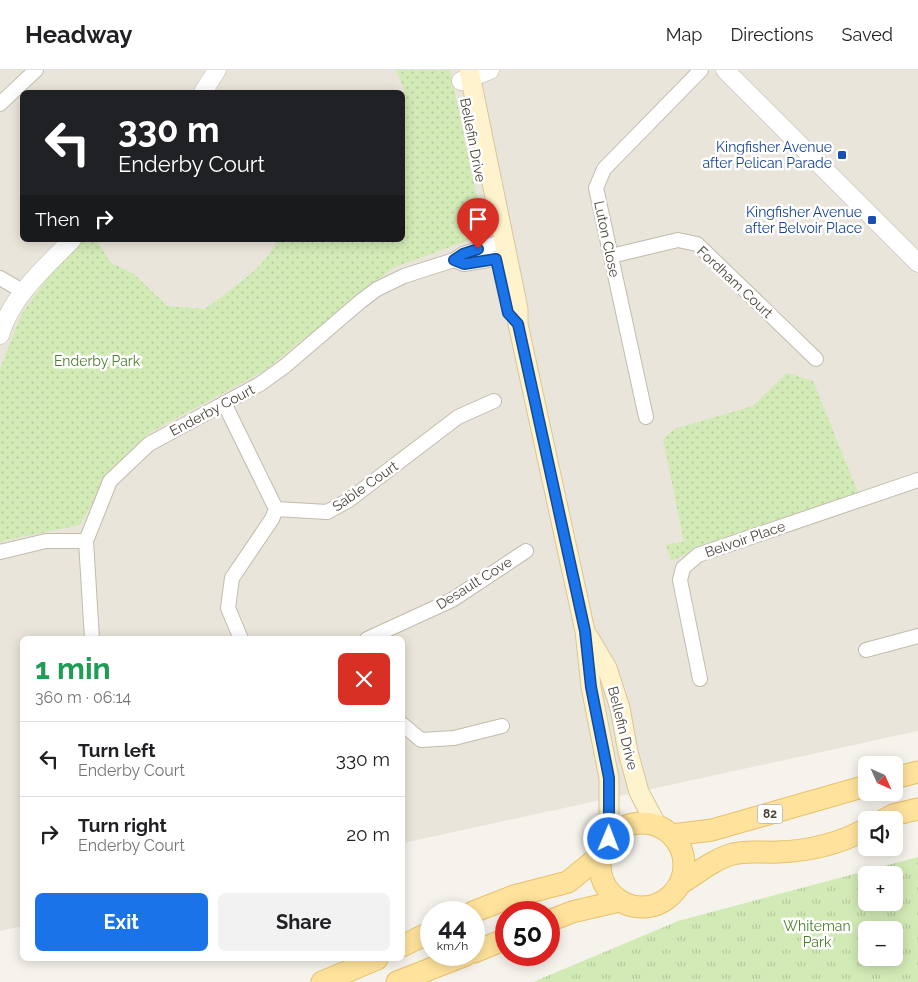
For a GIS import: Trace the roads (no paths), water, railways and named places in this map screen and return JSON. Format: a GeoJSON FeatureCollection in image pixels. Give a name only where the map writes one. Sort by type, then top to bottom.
{"type":"FeatureCollection","features":[{"type":"Feature","properties":{"kind":"main road","name":"Bellefin Drive"},"geometry":{"type":"LineString","coordinates":[[465,75],[500,250],[518,309],[518,324],[585,631],[591,687],[609,778],[605,847]]}},
{"type":"Feature","properties":{"kind":"main road","name":"Bellefin Drive"},"geometry":{"type":"LineString","coordinates":[[585,631],[607,668],[620,708],[628,752],[639,792],[664,830]]}},
{"type":"Feature","properties":{"kind":"main road"},"geometry":{"type":"LineString","coordinates":[[903,776],[918,772]]}},
{"type":"Feature","properties":{"kind":"main road","name":"82"},"geometry":{"type":"LineString","coordinates":[[485,907],[514,896],[568,882],[622,828],[639,823],[664,830],[712,830],[858,788]]}},
{"type":"Feature","properties":{"kind":"main road"},"geometry":{"type":"LineString","coordinates":[[903,813],[918,809]]}},
{"type":"Feature","properties":{"kind":"main road"},"geometry":{"type":"LineString","coordinates":[[664,830],[681,850],[684,867],[680,884]]}},
{"type":"Feature","properties":{"kind":"main road"},"geometry":{"type":"LineString","coordinates":[[605,847],[600,873],[607,889],[619,901],[636,907],[653,906],[669,898],[680,884],[717,860],[734,853],[780,852],[818,848],[858,833]]}},
{"type":"Feature","properties":{"kind":"main road"},"geometry":{"type":"LineString","coordinates":[[560,917],[619,901]]}},
{"type":"Feature","properties":{"kind":"main road"},"geometry":{"type":"LineString","coordinates":[[405,945],[420,937]]}},
{"type":"Feature","properties":{"kind":"main road"},"geometry":{"type":"LineString","coordinates":[[322,982],[372,961]]}},
{"type":"Feature","properties":{"kind":"main road"},"geometry":{"type":"LineString","coordinates":[[397,982],[438,966]]}},
{"type":"Feature","properties":{"kind":"street"},"geometry":{"type":"LineString","coordinates":[[1,101],[36,70]]}},
{"type":"Feature","properties":{"kind":"street"},"geometry":{"type":"LineString","coordinates":[[203,90],[217,70]]}},
{"type":"Feature","properties":{"kind":"street"},"geometry":{"type":"LineString","coordinates":[[465,75],[490,70]]}},
{"type":"Feature","properties":{"kind":"street","name":"Luton Close"},"geometry":{"type":"LineString","coordinates":[[646,417],[596,188],[604,169],[701,70]]}},
{"type":"Feature","properties":{"kind":"street"},"geometry":{"type":"LineString","coordinates":[[725,70],[918,263]]}},
{"type":"Feature","properties":{"kind":"street"},"geometry":{"type":"LineString","coordinates":[[741,70],[918,246]]}},
{"type":"Feature","properties":{"kind":"street","name":"Fordham Court"},"geometry":{"type":"LineString","coordinates":[[611,256],[678,240],[697,244],[816,359]]}},
{"type":"Feature","properties":{"kind":"street"},"geometry":{"type":"LineString","coordinates":[[0,335],[4,322],[24,292],[70,242]]}},
{"type":"Feature","properties":{"kind":"street","name":"Enderby Court"},"geometry":{"type":"LineString","coordinates":[[92,636],[86,541],[110,481],[149,444],[260,384],[285,366],[377,289],[404,276],[454,260],[464,264],[500,250]]}},
{"type":"Feature","properties":{"kind":"street"},"geometry":{"type":"LineString","coordinates":[[0,278],[24,292]]}},
{"type":"Feature","properties":{"kind":"street","name":"Sable Court"},"geometry":{"type":"LineString","coordinates":[[276,508],[327,512],[349,500],[458,417],[494,401]]}},
{"type":"Feature","properties":{"kind":"street"},"geometry":{"type":"LineString","coordinates":[[224,403],[276,508],[272,519],[232,578],[228,608],[239,636]]}},
{"type":"Feature","properties":{"kind":"street","name":"Belvoir Place"},"geometry":{"type":"LineString","coordinates":[[700,679],[680,580],[683,568],[698,555],[918,480]]}},
{"type":"Feature","properties":{"kind":"street"},"geometry":{"type":"LineString","coordinates":[[0,552],[46,541],[86,541]]}},
{"type":"Feature","properties":{"kind":"street","name":"Desault Cove"},"geometry":{"type":"LineString","coordinates":[[374,636],[452,600],[526,551]]}},
{"type":"Feature","properties":{"kind":"street"},"geometry":{"type":"LineString","coordinates":[[866,650],[918,636]]}},
{"type":"Feature","properties":{"kind":"street"},"geometry":{"type":"LineString","coordinates":[[405,727],[421,740],[454,738],[502,726]]}},
{"type":"Feature","properties":{"kind":"place","name":"Kingfisher Avenue after Pelican Parade"},"geometry":{"type":"Point","coordinates":[842,155]}},
{"type":"Feature","properties":{"kind":"place","name":"Kingfisher Avenue after Belvoir Place"},"geometry":{"type":"Point","coordinates":[872,220]}},
{"type":"Feature","properties":{"kind":"park label","name":"Enderby Park"},"geometry":{"type":"Point","coordinates":[97,361]}},
{"type":"Feature","properties":{"kind":"park label","name":"Whiteman Park"},"geometry":{"type":"Point","coordinates":[817,934]}}]}
